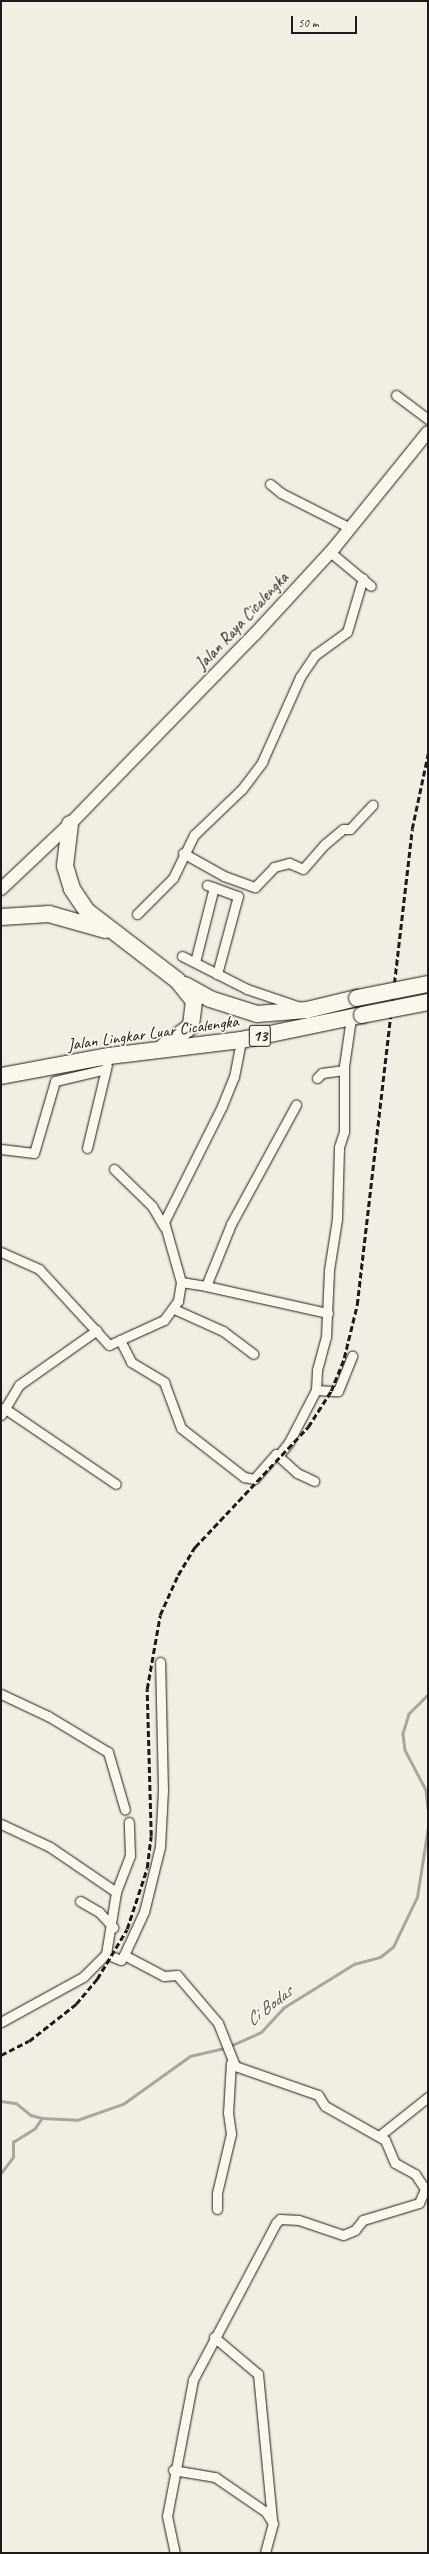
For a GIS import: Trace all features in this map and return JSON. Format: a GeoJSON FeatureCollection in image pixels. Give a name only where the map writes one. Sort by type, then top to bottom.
{"type":"FeatureCollection","features":[{"type":"Feature","properties":{"kind":"highway"},"geometry":{"type":"LineString","coordinates":[[70,824],[65,848],[68,879],[87,911],[109,931]]}},
{"type":"Feature","properties":{"kind":"highway","name":"13"},"geometry":{"type":"LineString","coordinates":[[1,916],[49,914],[109,931],[177,980]]}},
{"type":"Feature","properties":{"kind":"highway"},"geometry":{"type":"LineString","coordinates":[[157,1050],[184,1035],[191,1026],[194,1001],[177,980]]}},
{"type":"Feature","properties":{"kind":"highway","name":"Jalan Lingkar Luar Cicalengka"},"geometry":{"type":"LineString","coordinates":[[177,980],[210,1000],[243,1012],[270,1015],[307,1010],[357,998],[428,984]]}},
{"type":"Feature","properties":{"kind":"highway","name":"Jalan Lingkar Luar Cicalengka"},"geometry":{"type":"LineString","coordinates":[[1,1076],[107,1063],[157,1050],[241,1040],[428,1002]]}},
{"type":"Feature","properties":{"kind":"main road","name":"Jalan Raya Cicalengka"},"geometry":{"type":"LineString","coordinates":[[1,889],[70,824],[170,724],[330,552],[428,432]]}},
{"type":"Feature","properties":{"kind":"street"},"geometry":{"type":"LineString","coordinates":[[396,395],[428,419]]}},
{"type":"Feature","properties":{"kind":"street"},"geometry":{"type":"LineString","coordinates":[[270,484],[287,497],[350,528]]}},
{"type":"Feature","properties":{"kind":"street"},"geometry":{"type":"LineString","coordinates":[[330,552],[371,586]]}},
{"type":"Feature","properties":{"kind":"street"},"geometry":{"type":"LineString","coordinates":[[137,914],[173,878],[182,853],[194,835],[242,789],[262,762],[300,677],[313,658],[347,632],[363,578]]}},
{"type":"Feature","properties":{"kind":"street"},"geometry":{"type":"LineString","coordinates":[[182,853],[224,876],[255,887],[274,867],[289,863],[303,869],[325,844],[343,830],[350,829],[372,805]]}},
{"type":"Feature","properties":{"kind":"street"},"geometry":{"type":"LineString","coordinates":[[195,962],[211,886],[238,896],[217,974]]}},
{"type":"Feature","properties":{"kind":"street"},"geometry":{"type":"LineString","coordinates":[[182,956],[217,974],[307,1010]]}},
{"type":"Feature","properties":{"kind":"street"},"geometry":{"type":"LineString","coordinates":[[278,1455],[289,1442],[316,1390],[328,1313],[329,1270],[338,1219],[339,1147],[344,1132],[344,1070],[357,1016]]}},
{"type":"Feature","properties":{"kind":"street"},"geometry":{"type":"LineString","coordinates":[[164,1227],[165,1217],[222,1106],[234,1077],[241,1040]]}},
{"type":"Feature","properties":{"kind":"street"},"geometry":{"type":"LineString","coordinates":[[87,1148],[107,1063]]}},
{"type":"Feature","properties":{"kind":"street"},"geometry":{"type":"LineString","coordinates":[[1,1149],[34,1153],[55,1081],[107,1063]]}},
{"type":"Feature","properties":{"kind":"street"},"geometry":{"type":"LineString","coordinates":[[316,1078],[322,1073],[344,1070]]}},
{"type":"Feature","properties":{"kind":"street"},"geometry":{"type":"LineString","coordinates":[[206,1286],[231,1224],[296,1105]]}},
{"type":"Feature","properties":{"kind":"street"},"geometry":{"type":"LineString","coordinates":[[1,1252],[39,1269],[109,1344],[164,1320],[174,1309],[181,1282],[164,1227],[152,1206],[114,1169]]}},
{"type":"Feature","properties":{"kind":"street"},"geometry":{"type":"LineString","coordinates":[[181,1282],[206,1286],[328,1313]]}},
{"type":"Feature","properties":{"kind":"street"},"geometry":{"type":"LineString","coordinates":[[174,1309],[224,1331],[253,1354]]}},
{"type":"Feature","properties":{"kind":"street"},"geometry":{"type":"LineString","coordinates":[[97,1330],[27,1378],[3,1411],[116,1484]]}},
{"type":"Feature","properties":{"kind":"street"},"geometry":{"type":"LineString","coordinates":[[120,1340],[131,1362],[164,1382],[181,1428],[244,1477],[254,1479],[272,1455],[278,1455],[297,1473],[314,1481]]}},
{"type":"Feature","properties":{"kind":"street"},"geometry":{"type":"LineString","coordinates":[[316,1390],[338,1391],[352,1356]]}},
{"type":"Feature","properties":{"kind":"street"},"geometry":{"type":"LineString","coordinates":[[106,1954],[121,1960],[124,1955],[144,1912],[160,1848],[163,1790],[160,1662]]}},
{"type":"Feature","properties":{"kind":"street"},"geometry":{"type":"LineString","coordinates":[[1,1694],[48,1716],[108,1752],[125,1810]]}},
{"type":"Feature","properties":{"kind":"street"},"geometry":{"type":"LineString","coordinates":[[1,2022],[83,1977],[106,1954],[113,1927],[116,1892],[130,1856],[129,1822]]}},
{"type":"Feature","properties":{"kind":"street"},"geometry":{"type":"LineString","coordinates":[[1,1824],[50,1847],[116,1892]]}},
{"type":"Feature","properties":{"kind":"street"},"geometry":{"type":"LineString","coordinates":[[80,1901],[99,1912],[113,1927]]}},
{"type":"Feature","properties":{"kind":"street"},"geometry":{"type":"LineString","coordinates":[[124,1955],[164,1976],[177,1975],[218,2023],[226,2042],[230,2053],[231,2063],[228,2113],[231,2134],[218,2187],[217,2209]]}},
{"type":"Feature","properties":{"kind":"street"},"geometry":{"type":"LineString","coordinates":[[175,2553],[166,2516],[173,2470],[193,2380],[214,2337],[280,2219],[299,2220],[343,2235],[355,2230],[363,2220],[425,2201],[423,2181],[395,2163],[389,2146],[379,2136],[325,2106],[311,2091],[231,2063]]}},
{"type":"Feature","properties":{"kind":"street"},"geometry":{"type":"LineString","coordinates":[[379,2136],[428,2097]]}},
{"type":"Feature","properties":{"kind":"street"},"geometry":{"type":"LineString","coordinates":[[214,2337],[258,2374],[272,2520],[265,2553]]}},
{"type":"Feature","properties":{"kind":"street"},"geometry":{"type":"LineString","coordinates":[[173,2470],[215,2477],[266,2512],[272,2520]]}},
{"type":"Feature","properties":{"kind":"waterway","name":"Ci Bodas"},"geometry":{"type":"LineString","coordinates":[[428,1695],[409,1714],[403,1734],[405,1750],[426,1790],[428,1808]]}},
{"type":"Feature","properties":{"kind":"waterway","name":"Ci Bodas"},"geometry":{"type":"LineString","coordinates":[[230,2046],[261,2032],[283,2008],[354,1964],[380,1957],[393,1947],[417,1897],[428,1827]]}},
{"type":"Feature","properties":{"kind":"waterway","name":"Ci Bodas"},"geometry":{"type":"LineString","coordinates":[[1,2101],[16,2103],[31,2115],[42,2118],[77,2120],[123,2104],[190,2056],[225,2048]]}},
{"type":"Feature","properties":{"kind":"waterway"},"geometry":{"type":"LineString","coordinates":[[1,2173],[13,2157],[13,2142],[35,2128],[42,2118]]}},
{"type":"Feature","properties":{"kind":"railway"},"geometry":{"type":"LineString","coordinates":[[1,2055],[29,2041],[76,2004],[97,1979],[127,1929],[147,1868],[151,1836],[147,1689],[160,1615],[178,1575],[195,1547],[308,1427],[331,1391],[344,1358],[357,1305],[412,829],[428,754]]}}]}
